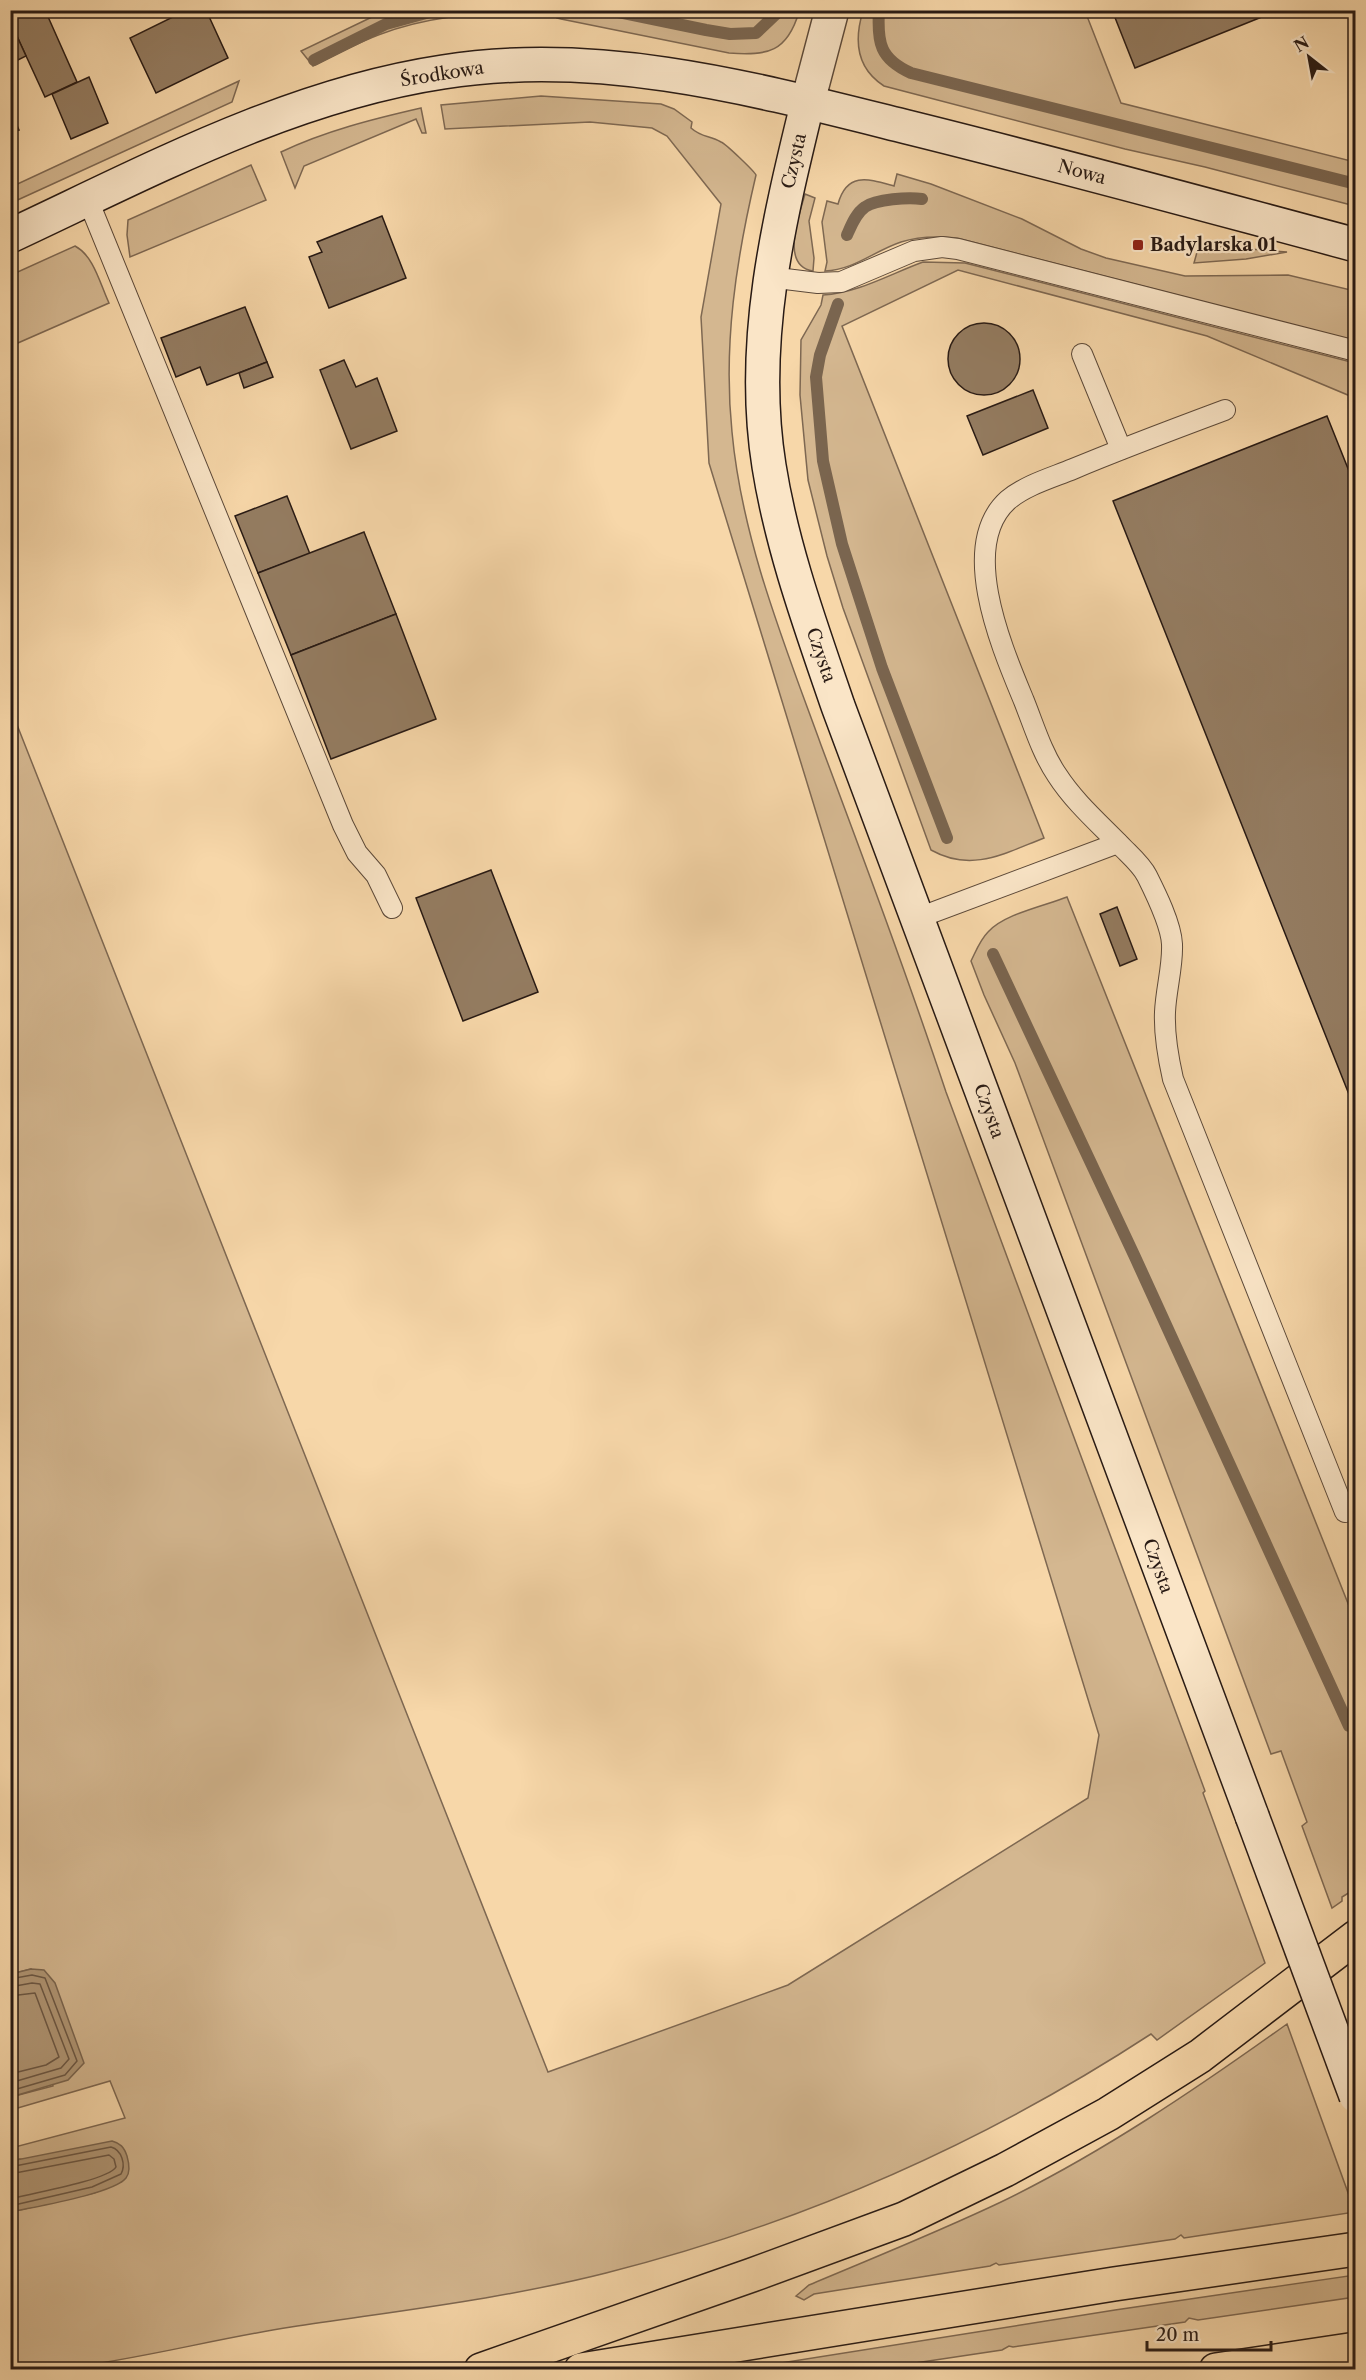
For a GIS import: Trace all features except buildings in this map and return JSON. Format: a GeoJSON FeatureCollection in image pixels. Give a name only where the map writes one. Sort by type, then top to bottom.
{"type":"FeatureCollection","features":[{"type":"Feature","properties":{"kind":"highway"},"geometry":{"type":"LineString","coordinates":[[481,2370],[904,2219],[1005,2170],[1108,2114],[1200,2056],[1356,1937]]}},
{"type":"Feature","properties":{"kind":"highway"},"geometry":{"type":"LineString","coordinates":[[581,2370],[1125,2282],[1356,2249]]}},
{"type":"Feature","properties":{"kind":"highway"},"geometry":{"type":"LineString","coordinates":[[1216,2370],[1356,2349]]}},
{"type":"Feature","properties":{"kind":"street"},"geometry":{"type":"LineString","coordinates":[[808,101],[831,10]]}},
{"type":"Feature","properties":{"kind":"street","name":"Środkowa"},"geometry":{"type":"LineString","coordinates":[[10,236],[204,147],[285,114],[328,99],[403,79],[459,69],[539,64],[604,66],[687,76],[808,101]]}},
{"type":"Feature","properties":{"kind":"street","name":"Nowa"},"geometry":{"type":"LineString","coordinates":[[808,101],[1356,245]]}},
{"type":"Feature","properties":{"kind":"street","name":"Czysta"},"geometry":{"type":"LineString","coordinates":[[808,101],[791,168],[769,278],[763,348],[763,405],[769,464],[799,593],[838,706],[1356,2096]]}},
{"type":"Feature","properties":{"kind":"lane"},"geometry":{"type":"LineString","coordinates":[[88,200],[343,825],[357,853],[376,875],[392,908]]}},
{"type":"Feature","properties":{"kind":"lane"},"geometry":{"type":"LineString","coordinates":[[769,278],[818,283],[841,282],[899,256],[914,251],[942,247],[968,251],[1356,351]]}},
{"type":"Feature","properties":{"kind":"lane"},"geometry":{"type":"LineString","coordinates":[[1082,354],[1121,449]]}},
{"type":"Feature","properties":{"kind":"lane"},"geometry":{"type":"LineString","coordinates":[[1225,410],[1121,449],[1025,489],[1007,501],[994,519],[988,535],[986,573],[991,615],[1043,749],[1055,773],[1071,795],[1146,873],[1169,930],[1172,944],[1165,1013],[1168,1058],[1173,1079],[1345,1512],[1356,1508]]}},
{"type":"Feature","properties":{"kind":"lane"},"geometry":{"type":"LineString","coordinates":[[918,918],[1118,843]]}},
{"type":"Feature","properties":{"kind":"shaded area"},"geometry":{"type":"Polygon","coordinates":[[[559,10],[795,10],[799,12],[788,36],[774,49],[743,54],[561,19],[557,18],[559,10]]]}},
{"type":"Feature","properties":{"kind":"shaded area"},"geometry":{"type":"Polygon","coordinates":[[[371,11],[449,11],[450,17],[395,29],[347,48],[313,66],[301,51],[372,17],[371,11]]]}},
{"type":"Feature","properties":{"kind":"shaded area"},"geometry":{"type":"Polygon","coordinates":[[[863,11],[1085,11],[1121,103],[1355,162],[1355,206],[884,86],[868,71],[860,53],[858,43],[863,11]]]}},
{"type":"Feature","properties":{"kind":"shaded area"},"geometry":{"type":"Polygon","coordinates":[[[239,81],[232,102],[11,203],[11,187],[239,81]]]}},
{"type":"Feature","properties":{"kind":"shaded area"},"geometry":{"type":"Polygon","coordinates":[[[541,96],[661,104],[674,109],[692,122],[691,128],[695,131],[724,144],[756,175],[737,271],[729,367],[732,432],[737,472],[766,591],[901,961],[946,1092],[1205,1791],[1203,1793],[1265,1963],[1157,2040],[1151,2034],[1088,2074],[956,2145],[819,2205],[678,2253],[567,2282],[449,2304],[291,2327],[88,2365],[53,2370],[11,2369],[11,2212],[94,2193],[121,2182],[20,2159],[11,2161],[11,2148],[125,2118],[110,2081],[11,2110],[11,2097],[53,2086],[31,1969],[11,1974],[10,707],[548,2072],[788,1985],[1088,1798],[1099,1735],[709,463],[701,317],[721,204],[667,136],[652,128],[590,122],[445,129],[441,105],[541,96]]]}},
{"type":"Feature","properties":{"kind":"shaded area"},"geometry":{"type":"Polygon","coordinates":[[[421,108],[426,133],[422,133],[416,119],[304,166],[295,188],[281,152],[367,121],[421,108]]]}},
{"type":"Feature","properties":{"kind":"shaded area"},"geometry":{"type":"Polygon","coordinates":[[[251,165],[266,200],[130,257],[127,235],[128,220],[251,165]]]}},
{"type":"Feature","properties":{"kind":"shaded area"},"geometry":{"type":"Polygon","coordinates":[[[897,174],[931,184],[1022,219],[1081,249],[1106,258],[1185,276],[1288,275],[1355,291],[1355,341],[957,238],[929,237],[908,240],[864,260],[825,271],[827,262],[822,222],[827,201],[838,204],[847,186],[860,180],[894,186],[897,174]]]}},
{"type":"Feature","properties":{"kind":"shaded area"},"geometry":{"type":"Polygon","coordinates":[[[805,194],[815,198],[809,221],[814,258],[813,271],[803,267],[797,260],[794,250],[796,227],[805,194]]]}},
{"type":"Feature","properties":{"kind":"shaded area"},"geometry":{"type":"Polygon","coordinates":[[[1199,245],[1287,252],[1246,259],[1194,263],[1199,245]]]}},
{"type":"Feature","properties":{"kind":"shaded area"},"geometry":{"type":"Polygon","coordinates":[[[75,246],[92,263],[109,303],[11,346],[11,275],[75,246]]]}},
{"type":"Feature","properties":{"kind":"shaded area"},"geometry":{"type":"Polygon","coordinates":[[[923,262],[965,263],[1355,363],[1355,398],[1207,336],[958,270],[842,326],[1044,838],[1002,854],[974,860],[946,857],[931,850],[843,608],[827,556],[808,480],[800,395],[801,340],[821,305],[823,295],[849,291],[923,262]]]}},
{"type":"Feature","properties":{"kind":"shaded area"},"geometry":{"type":"Polygon","coordinates":[[[1067,897],[1355,1621],[1355,1889],[1342,1897],[1342,1901],[1332,1908],[1302,1826],[1307,1822],[1281,1751],[1271,1754],[1015,1063],[971,961],[988,932],[1004,920],[1067,897]]]}},
{"type":"Feature","properties":{"kind":"shaded area"},"geometry":{"type":"Polygon","coordinates":[[[1287,2024],[1355,2212],[1184,2238],[1181,2235],[1175,2239],[999,2265],[996,2263],[990,2266],[814,2294],[804,2300],[796,2296],[809,2285],[977,2213],[1076,2163],[1183,2096],[1287,2024]]]}},
{"type":"Feature","properties":{"kind":"shaded area"},"geometry":{"type":"Polygon","coordinates":[[[1355,2275],[1355,2297],[1198,2320],[1189,2318],[1185,2322],[1009,2346],[1002,2350],[875,2369],[743,2369],[1115,2310],[1355,2275]]]}},
{"type":"Feature","properties":{"kind":"water"},"geometry":{"type":"Polygon","coordinates":[[[31,1969],[44,1970],[55,1983],[84,2063],[68,2080],[11,2097],[11,1974],[31,1969]]]}},
{"type":"Feature","properties":{"kind":"water"},"geometry":{"type":"Polygon","coordinates":[[[112,2141],[123,2148],[129,2164],[128,2176],[118,2184],[90,2194],[11,2212],[11,2161],[112,2141]]]}},
{"type":"Feature","properties":{"kind":"waterway"},"geometry":{"type":"LineString","coordinates":[[314,60],[386,24],[437,10]]}},
{"type":"Feature","properties":{"kind":"waterway"},"geometry":{"type":"LineString","coordinates":[[609,10],[730,34],[756,33],[775,15],[777,10]]}},
{"type":"Feature","properties":{"kind":"waterway"},"geometry":{"type":"LineString","coordinates":[[879,10],[879,32],[883,49],[893,62],[911,73],[1356,184]]}},
{"type":"Feature","properties":{"kind":"waterway"},"geometry":{"type":"LineString","coordinates":[[847,235],[859,213],[870,204],[893,199],[922,199]]}},
{"type":"Feature","properties":{"kind":"waterway"},"geometry":{"type":"LineString","coordinates":[[838,304],[820,355],[816,377],[823,461],[842,544],[882,668],[947,838]]}},
{"type":"Feature","properties":{"kind":"waterway"},"geometry":{"type":"LineString","coordinates":[[993,954],[1135,1257],[1349,1726]]}},
{"type":"Feature","properties":{"kind":"place","name":"Badylarska 01"},"geometry":{"type":"Point","coordinates":[1138,245]}}]}
